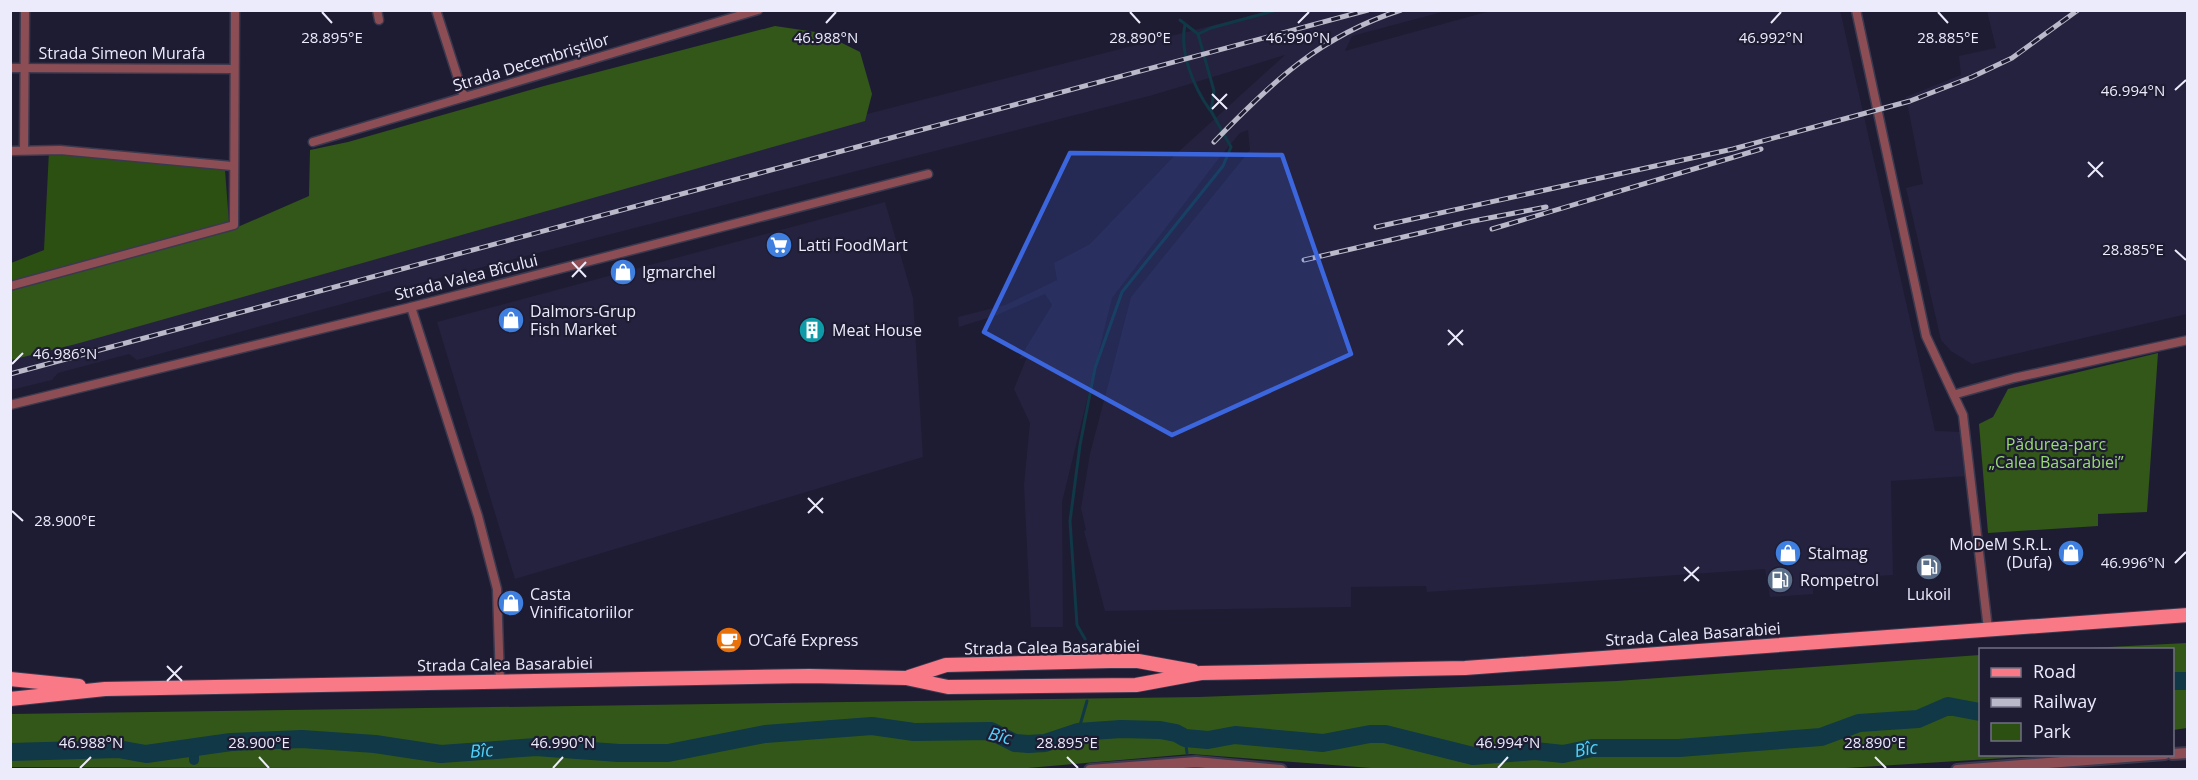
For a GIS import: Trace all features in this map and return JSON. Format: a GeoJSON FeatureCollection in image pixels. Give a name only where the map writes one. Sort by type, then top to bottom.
{"type":"FeatureCollection","features":[{"type":"Feature","properties":{"kind":"main road","name":"Strada Calea Basarabiei"},"geometry":{"type":"LineString","coordinates":[[10,699],[105,689],[808,676],[906,678],[948,687],[1136,685],[1200,673],[1465,668],[2187,615]]}},
{"type":"Feature","properties":{"kind":"main road","name":"Strada Calea Basarabiei"},"geometry":{"type":"LineString","coordinates":[[906,678],[946,665],[1138,661],[1200,673]]}},
{"type":"Feature","properties":{"kind":"main road"},"geometry":{"type":"LineString","coordinates":[[1136,685],[1139,673],[1138,661]]}},
{"type":"Feature","properties":{"kind":"main road"},"geometry":{"type":"LineString","coordinates":[[989,686],[985,674],[991,665]]}},
{"type":"Feature","properties":{"kind":"main road","name":"Strada Calea Basarabiei"},"geometry":{"type":"LineString","coordinates":[[10,678],[105,689]]}},
{"type":"Feature","properties":{"kind":"street"},"geometry":{"type":"LineString","coordinates":[[24,150],[25,10]]}},
{"type":"Feature","properties":{"kind":"street"},"geometry":{"type":"LineString","coordinates":[[10,286],[234,225],[232,166],[235,10]]}},
{"type":"Feature","properties":{"kind":"street"},"geometry":{"type":"LineString","coordinates":[[436,10],[464,97]]}},
{"type":"Feature","properties":{"kind":"street","name":"Strada Decembriștilor"},"geometry":{"type":"LineString","coordinates":[[313,142],[737,13],[758,10]]}},
{"type":"Feature","properties":{"kind":"street"},"geometry":{"type":"LineString","coordinates":[[1856,10],[1926,336],[1956,394],[1968,437],[1988,628]]}},
{"type":"Feature","properties":{"kind":"street","name":"Strada Simeon Murafa"},"geometry":{"type":"LineString","coordinates":[[10,68],[233,69]]}},
{"type":"Feature","properties":{"kind":"street"},"geometry":{"type":"LineString","coordinates":[[10,151],[60,150],[232,166]]}},
{"type":"Feature","properties":{"kind":"street","name":"Strada Valea Bîcului"},"geometry":{"type":"LineString","coordinates":[[10,405],[411,307],[928,174]]}},
{"type":"Feature","properties":{"kind":"street"},"geometry":{"type":"LineString","coordinates":[[411,307],[478,516],[496,589],[500,681]]}},
{"type":"Feature","properties":{"kind":"street"},"geometry":{"type":"LineString","coordinates":[[1956,394],[2014,378],[2187,340]]}},
{"type":"Feature","properties":{"kind":"street"},"geometry":{"type":"LineString","coordinates":[[1957,770],[2139,756]]}},
{"type":"Feature","properties":{"kind":"street"},"geometry":{"type":"LineString","coordinates":[[1090,770],[1196,762],[1281,770]]}},
{"type":"Feature","properties":{"kind":"highlighted area"},"geometry":{"type":"Polygon","coordinates":[[[1070,153],[1282,155],[1351,354],[1172,435],[984,332],[1070,153]]]}},
{"type":"Feature","properties":{"kind":"shaded area"},"geometry":{"type":"Polygon","coordinates":[[[1840,10],[1935,431],[1961,432],[1966,476],[1891,481],[1893,575],[1813,580],[1813,594],[1770,597],[1765,569],[1427,592],[1426,586],[1351,587],[1351,607],[1105,611],[1084,531],[1086,530],[1081,508],[1090,454],[1131,297],[1250,150],[1248,130],[1240,133],[1220,157],[1112,298],[1062,502],[1063,627],[1031,627],[1024,485],[1030,423],[1014,389],[1027,357],[1019,359],[1052,305],[1045,294],[997,315],[959,327],[958,317],[1005,305],[1057,280],[1054,263],[1090,244],[1175,155],[1285,55],[1153,95],[401,288],[137,360],[129,354],[58,373],[52,380],[11,390],[11,345],[606,181],[1269,11],[1446,11],[1352,36],[1345,51],[1490,11],[1840,10]]]}},
{"type":"Feature","properties":{"kind":"shaded area"},"geometry":{"type":"Polygon","coordinates":[[[1987,11],[2187,11],[2187,314],[1972,364],[1951,351],[1941,340],[1906,188],[1923,184],[1906,97],[1961,75],[1959,56],[1996,48],[1987,11]]]}},
{"type":"Feature","properties":{"kind":"shaded area"},"geometry":{"type":"Polygon","coordinates":[[[885,202],[913,298],[923,457],[515,579],[437,322],[885,202]]]}},
{"type":"Feature","properties":{"kind":"green space"},"geometry":{"type":"Polygon","coordinates":[[[775,26],[822,33],[860,52],[872,94],[865,121],[76,344],[11,360],[10,290],[240,226],[309,196],[310,150],[348,142],[544,86],[775,26]]]}},
{"type":"Feature","properties":{"kind":"green space"},"geometry":{"type":"Polygon","coordinates":[[[49,151],[225,170],[229,223],[11,284],[11,263],[44,250],[49,151]]]}},
{"type":"Feature","properties":{"kind":"green space","name":"Pădurea-parc „Calea Basarabiei”"},"geometry":{"type":"Polygon","coordinates":[[[2158,353],[2147,512],[2098,514],[2098,526],[1988,533],[1979,424],[1993,417],[2008,389],[2158,353]]]}},
{"type":"Feature","properties":{"kind":"green space"},"geometry":{"type":"Polygon","coordinates":[[[2187,643],[2187,728],[2174,730],[2174,648],[2090,648],[2187,643]]]}},
{"type":"Feature","properties":{"kind":"green space"},"geometry":{"type":"Polygon","coordinates":[[[1979,655],[1979,756],[2037,756],[1814,770],[1397,770],[1191,754],[1003,770],[11,767],[11,714],[1199,697],[1617,681],[1979,655]]]}},
{"type":"Feature","properties":{"kind":"waterway"},"geometry":{"type":"LineString","coordinates":[[1085,639],[1077,625],[1070,521],[1080,445],[1095,368],[1122,292],[1223,166],[1231,147],[1211,111],[1214,91],[1198,34],[1211,28],[1277,10]]}},
{"type":"Feature","properties":{"kind":"waterway"},"geometry":{"type":"LineString","coordinates":[[1180,20],[1198,34]]}},
{"type":"Feature","properties":{"kind":"waterway"},"geometry":{"type":"LineString","coordinates":[[1185,25],[1184,47],[1189,69],[1198,91],[1210,110]]}},
{"type":"Feature","properties":{"kind":"waterway","name":"Bîc"},"geometry":{"type":"LineString","coordinates":[[2174,681],[2188,681]]}},
{"type":"Feature","properties":{"kind":"waterway"},"geometry":{"type":"LineString","coordinates":[[1078,732],[1087,701]]}},
{"type":"Feature","properties":{"kind":"waterway","name":"Bîc"},"geometry":{"type":"LineString","coordinates":[[10,752],[118,749],[146,754],[231,742],[302,739],[375,744],[441,754],[536,747],[619,753],[668,753],[765,734],[872,726],[914,732],[991,731],[1015,743],[1028,744],[1045,743],[1078,732],[1121,729],[1160,730],[1176,733],[1185,738],[1208,740],[1235,735],[1323,743],[1370,734],[1385,734],[1473,756],[1535,751],[1563,754],[1592,748],[1679,748],[1821,737],[1859,723],[1918,719],[1948,706],[1979,712]]}},
{"type":"Feature","properties":{"kind":"waterway"},"geometry":{"type":"LineString","coordinates":[[1185,738],[1187,753]]}},
{"type":"Feature","properties":{"kind":"waterway"},"geometry":{"type":"LineString","coordinates":[[194,748],[194,760]]}},
{"type":"Feature","properties":{"kind":"railway"},"geometry":{"type":"LineString","coordinates":[[10,374],[1368,10]]}},
{"type":"Feature","properties":{"kind":"railway"},"geometry":{"type":"LineString","coordinates":[[1214,142],[1256,100],[1299,63],[1346,33],[1401,10]]}},
{"type":"Feature","properties":{"kind":"railway"},"geometry":{"type":"LineString","coordinates":[[1376,227],[1733,149],[1910,101],[1972,77],[2012,58],[2078,10]]}},
{"type":"Feature","properties":{"kind":"railway"},"geometry":{"type":"LineString","coordinates":[[1492,229],[1761,149]]}},
{"type":"Feature","properties":{"kind":"railway"},"geometry":{"type":"LineString","coordinates":[[1304,260],[1468,222],[1546,207]]}},
{"type":"Feature","properties":{"kind":"place","name":"Latti FoodMart"},"geometry":{"type":"Point","coordinates":[779,245]}},
{"type":"Feature","properties":{"kind":"place","name":"Igmarchel"},"geometry":{"type":"Point","coordinates":[623,272]}},
{"type":"Feature","properties":{"kind":"place","name":"Dalmors-Grup Fish Market"},"geometry":{"type":"Point","coordinates":[511,320]}},
{"type":"Feature","properties":{"kind":"place","name":"Meat House"},"geometry":{"type":"Point","coordinates":[812,330]}},
{"type":"Feature","properties":{"kind":"place","name":"Stalmag"},"geometry":{"type":"Point","coordinates":[1788,553]}},
{"type":"Feature","properties":{"kind":"place","name":"MoDeM S.R.L. (Dufa)"},"geometry":{"type":"Point","coordinates":[2071,553]}},
{"type":"Feature","properties":{"kind":"place","name":"Lukoil"},"geometry":{"type":"Point","coordinates":[1929,567]}},
{"type":"Feature","properties":{"kind":"place","name":"Rompetrol"},"geometry":{"type":"Point","coordinates":[1780,580]}},
{"type":"Feature","properties":{"kind":"place","name":"Casta Vinificatoriilor"},"geometry":{"type":"Point","coordinates":[511,603]}},
{"type":"Feature","properties":{"kind":"place","name":"O’Café Express"},"geometry":{"type":"Point","coordinates":[729,640]}}]}
